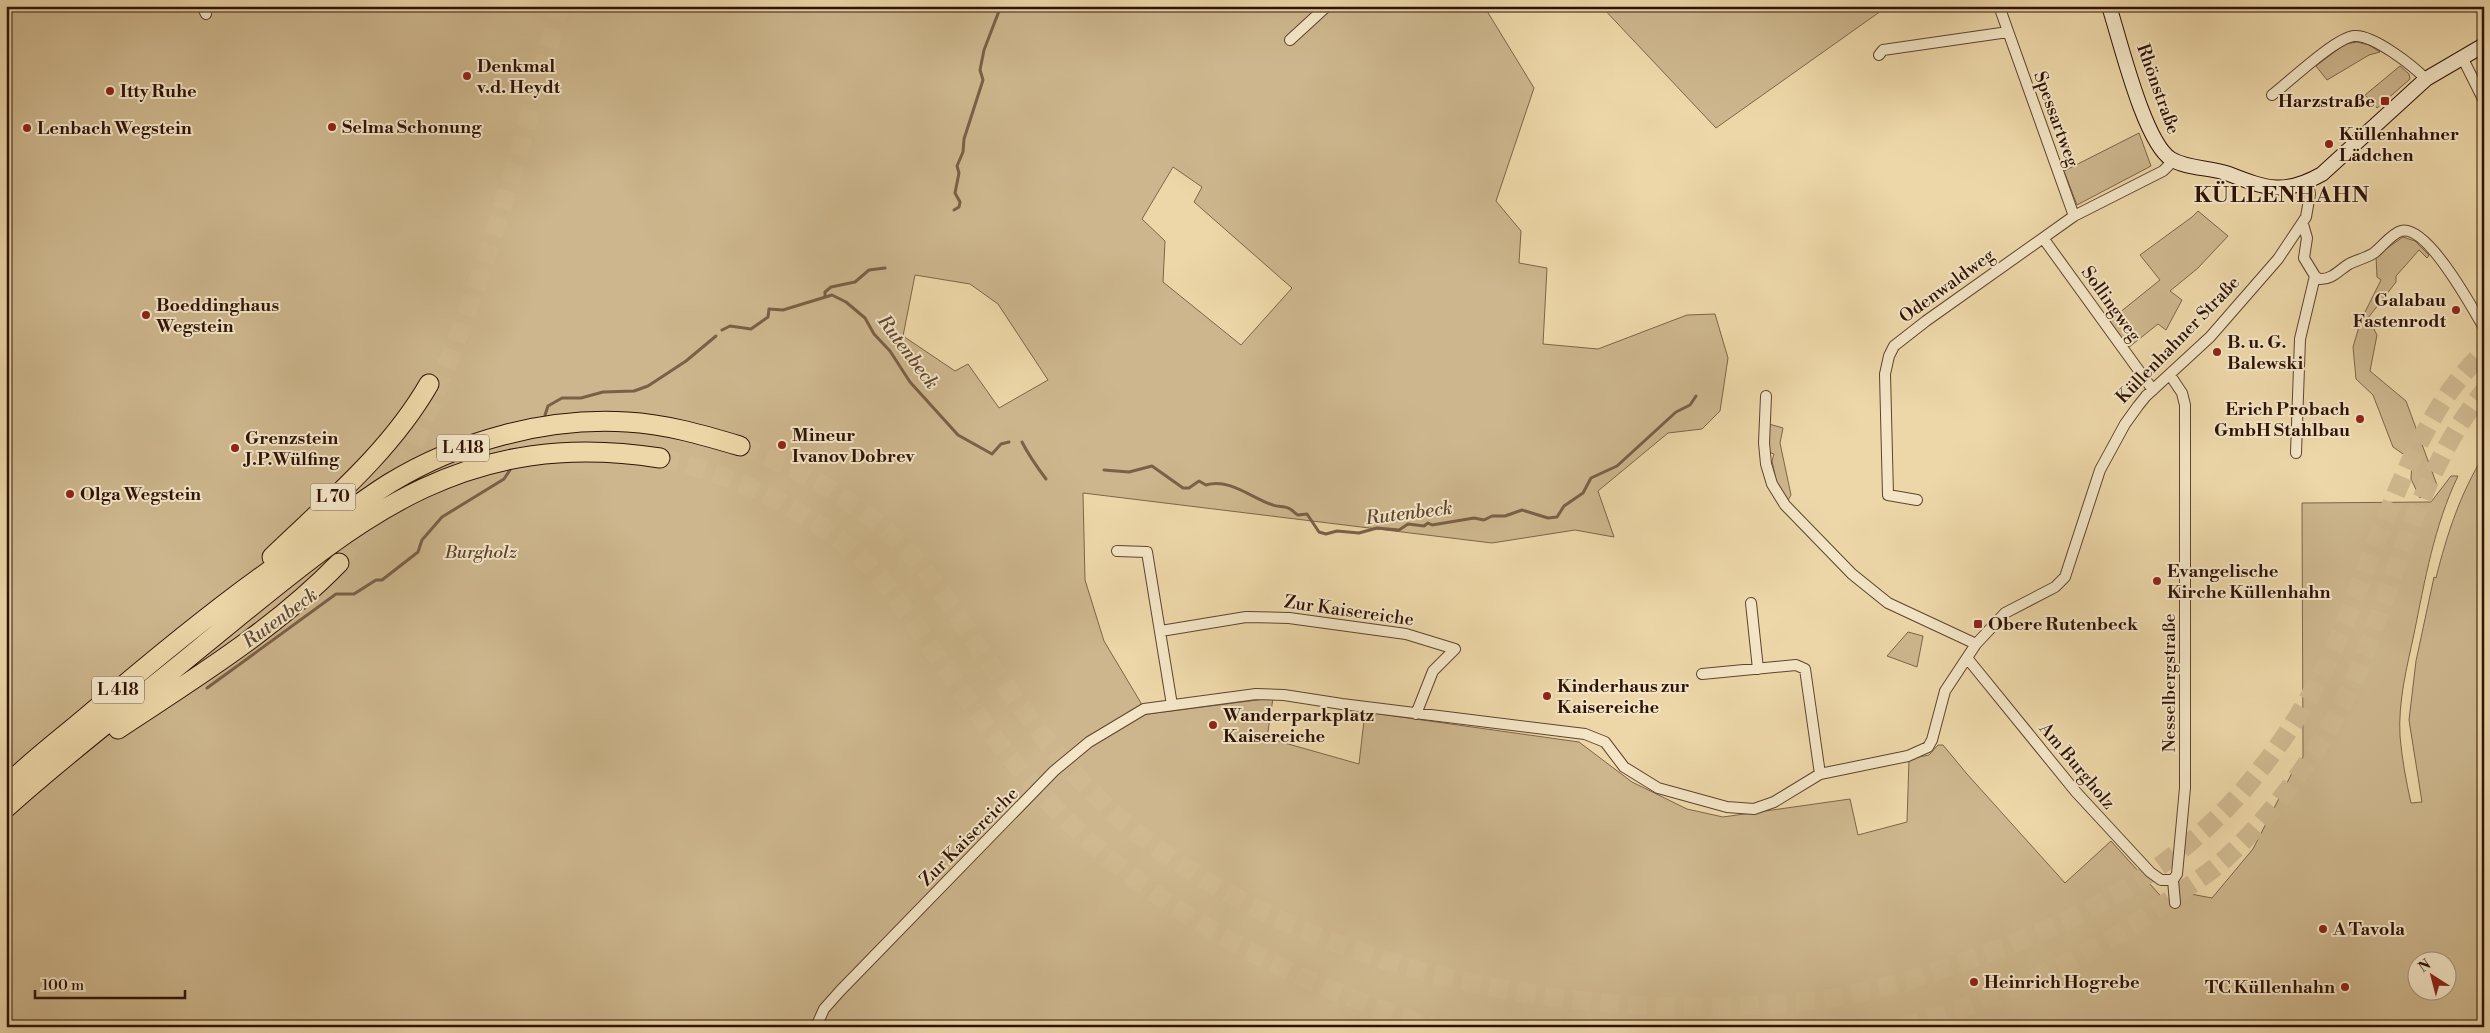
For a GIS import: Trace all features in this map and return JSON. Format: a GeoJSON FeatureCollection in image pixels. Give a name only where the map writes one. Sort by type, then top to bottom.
{"type":"FeatureCollection","features":[{"type":"Feature","properties":{"kind":"highway","name":"L 70"},"geometry":{"type":"LineString","coordinates":[[226,602],[386,444],[406,420],[429,384]]}},
{"type":"Feature","properties":{"kind":"highway","name":"L 418"},"geometry":{"type":"LineString","coordinates":[[6,808],[15,789],[124,685],[226,602],[389,484],[433,460],[480,442],[547,426],[602,421],[658,426],[696,433],[740,446]]}},
{"type":"Feature","properties":{"kind":"highway","name":"L 418"},"geometry":{"type":"LineString","coordinates":[[15,789],[300,568],[364,521],[413,492],[463,471],[529,455],[603,451],[660,458]]}},
{"type":"Feature","properties":{"kind":"highway"},"geometry":{"type":"LineString","coordinates":[[15,789],[224,658],[291,608],[339,563]]}},
{"type":"Feature","properties":{"kind":"street"},"geometry":{"type":"LineString","coordinates":[[1290,40],[1328,6]]}},
{"type":"Feature","properties":{"kind":"street","name":"Spessartweg"},"geometry":{"type":"LineString","coordinates":[[1999,6],[2074,216]]}},
{"type":"Feature","properties":{"kind":"street","name":"Rhönstraße"},"geometry":{"type":"LineString","coordinates":[[2109,6],[2150,132],[2157,146],[2173,161],[2221,171],[2272,189],[2290,188],[2308,182]]}},
{"type":"Feature","properties":{"kind":"street"},"geometry":{"type":"LineString","coordinates":[[1879,55],[1883,50],[2008,32]]}},
{"type":"Feature","properties":{"kind":"street"},"geometry":{"type":"LineString","coordinates":[[2272,95],[2338,43],[2352,36],[2361,36],[2380,45],[2426,79]]}},
{"type":"Feature","properties":{"kind":"street"},"geometry":{"type":"LineString","coordinates":[[2308,182],[2332,167],[2377,122],[2426,79],[2484,45]]}},
{"type":"Feature","properties":{"kind":"street"},"geometry":{"type":"LineString","coordinates":[[2462,57],[2484,101]]}},
{"type":"Feature","properties":{"kind":"street","name":"Odenwaldweg"},"geometry":{"type":"LineString","coordinates":[[1917,500],[1888,495],[1886,365],[1894,346],[2074,216],[2163,170],[2173,161]]}},
{"type":"Feature","properties":{"kind":"street","name":"Küllenhahner Straße"},"geometry":{"type":"LineString","coordinates":[[1928,747],[1932,740],[1945,691],[1976,644],[2005,613],[2055,587],[2065,577],[2100,470],[2125,424],[2153,390],[2233,313],[2278,258],[2302,224],[2309,206],[2308,182]]}},
{"type":"Feature","properties":{"kind":"street"},"geometry":{"type":"LineString","coordinates":[[2302,224],[2307,238],[2304,258],[2315,276],[2319,279],[2330,278],[2348,264],[2373,253],[2399,232],[2409,231],[2442,260],[2484,328]]}},
{"type":"Feature","properties":{"kind":"street","name":"Sollingweg"},"geometry":{"type":"LineString","coordinates":[[2043,238],[2153,390]]}},
{"type":"Feature","properties":{"kind":"street"},"geometry":{"type":"LineString","coordinates":[[2296,453],[2300,339],[2315,276]]}},
{"type":"Feature","properties":{"kind":"street","name":"Nesselbergstraße"},"geometry":{"type":"LineString","coordinates":[[2170,375],[2182,393],[2185,406],[2185,788],[2177,874],[2173,880],[2175,903]]}},
{"type":"Feature","properties":{"kind":"street"},"geometry":{"type":"LineString","coordinates":[[1766,396],[1764,442],[1766,464],[1772,484],[1785,505],[1852,574],[1888,603],[1976,644]]}},
{"type":"Feature","properties":{"kind":"street"},"geometry":{"type":"LineString","coordinates":[[1118,551],[1147,552],[1172,705]]}},
{"type":"Feature","properties":{"kind":"street"},"geometry":{"type":"LineString","coordinates":[[1751,603],[1758,669]]}},
{"type":"Feature","properties":{"kind":"street","name":"Zur Kaisereiche"},"geometry":{"type":"LineString","coordinates":[[1161,631],[1246,617],[1289,618],[1406,634],[1455,649],[1433,671],[1416,714]]}},
{"type":"Feature","properties":{"kind":"street","name":"Am Burgholz"},"geometry":{"type":"LineString","coordinates":[[1967,658],[2076,792],[2150,872],[2162,880],[2173,880]]}},
{"type":"Feature","properties":{"kind":"street"},"geometry":{"type":"LineString","coordinates":[[1702,674],[1796,665],[1804,669],[1820,774]]}},
{"type":"Feature","properties":{"kind":"street","name":"Zur Kaisereiche"},"geometry":{"type":"LineString","coordinates":[[816,1027],[824,1009],[1054,772],[1089,742],[1144,709],[1256,694],[1284,695],[1416,714],[1585,734],[1605,742],[1624,767],[1641,779],[1667,791],[1727,807],[1754,809],[1774,802],[1820,774],[1908,756],[1928,747]]}},
{"type":"Feature","properties":{"kind":"green space","name":"Burgholz"},"geometry":{"type":"Polygon","coordinates":[[[6,6],[1491,6],[1487,11],[1534,88],[1496,201],[1521,231],[1519,263],[1547,268],[1543,344],[1598,349],[1687,315],[1715,314],[1728,358],[1720,411],[1702,429],[1668,433],[1598,491],[1614,537],[1575,530],[1492,543],[1083,493],[1085,580],[1104,641],[1141,703],[1140,715],[1273,698],[1267,738],[1359,764],[1365,712],[1579,742],[1632,782],[1687,809],[1723,817],[1850,799],[1858,835],[1907,822],[1909,759],[1929,755],[1938,745],[1943,745],[2065,883],[2111,841],[2168,904],[2180,892],[2212,898],[2253,849],[2292,773],[2303,757],[2302,503],[2431,502],[2451,476],[2458,476],[2436,534],[2402,697],[2400,736],[2406,778],[2411,803],[2422,802],[2409,720],[2416,661],[2434,577],[2436,578],[2461,499],[2484,455],[2484,1027],[6,1027],[6,6]],[[1173,167],[1142,219],[1165,241],[1163,282],[1241,345],[1292,288],[1194,202],[1202,187],[1173,167]],[[915,275],[903,336],[955,371],[968,364],[999,408],[1048,380],[998,304],[970,284],[915,275]]]}},
{"type":"Feature","properties":{"kind":"green space"},"geometry":{"type":"Polygon","coordinates":[[[1601,6],[1888,6],[1716,128],[1601,6]]]}},
{"type":"Feature","properties":{"kind":"green space"},"geometry":{"type":"Polygon","coordinates":[[[2357,42],[2369,45],[2380,52],[2369,55],[2327,80],[2316,66],[2345,44],[2357,42]]]}},
{"type":"Feature","properties":{"kind":"green space"},"geometry":{"type":"Polygon","coordinates":[[[2400,66],[2409,74],[2410,79],[2377,108],[2365,95],[2400,66]]]}},
{"type":"Feature","properties":{"kind":"green space"},"geometry":{"type":"Polygon","coordinates":[[[2139,133],[2151,166],[2077,205],[2064,171],[2139,133]]]}},
{"type":"Feature","properties":{"kind":"green space"},"geometry":{"type":"Polygon","coordinates":[[[2198,211],[2228,236],[2198,268],[2170,291],[2182,300],[2166,330],[2158,324],[2128,348],[2109,321],[2160,280],[2140,255],[2198,211]]]}},
{"type":"Feature","properties":{"kind":"green space"},"geometry":{"type":"Polygon","coordinates":[[[2403,237],[2415,241],[2429,255],[2427,258],[2419,250],[2396,276],[2396,282],[2368,318],[2377,335],[2370,371],[2406,401],[2437,485],[2420,498],[2411,479],[2412,460],[2393,447],[2373,395],[2356,379],[2353,347],[2361,320],[2381,280],[2377,277],[2376,256],[2403,237]]]}},
{"type":"Feature","properties":{"kind":"green space"},"geometry":{"type":"Polygon","coordinates":[[[1769,424],[1783,428],[1780,443],[1791,495],[1788,500],[1779,494],[1772,461],[1774,454],[1766,451],[1769,424]]]}},
{"type":"Feature","properties":{"kind":"green space"},"geometry":{"type":"Polygon","coordinates":[[[1908,632],[1923,636],[1917,667],[1887,656],[1908,632]]]}},
{"type":"Feature","properties":{"kind":"waterway"},"geometry":{"type":"LineString","coordinates":[[954,210],[959,207],[960,202],[955,193],[959,173],[957,166],[963,152],[964,139],[983,80],[980,70],[984,50],[999,11],[1022,6]]}},
{"type":"Feature","properties":{"kind":"waterway"},"geometry":{"type":"LineString","coordinates":[[825,296],[825,292],[831,287],[855,282],[869,270],[885,268]]}},
{"type":"Feature","properties":{"kind":"waterway","name":"Rutenbeck"},"geometry":{"type":"LineString","coordinates":[[722,330],[730,326],[751,329],[768,317],[769,309],[783,310],[832,295],[846,302],[865,318],[874,334],[890,351],[910,382],[958,435],[992,454],[1001,444],[1009,442]]}},
{"type":"Feature","properties":{"kind":"waterway","name":"Rutenbeck"},"geometry":{"type":"LineString","coordinates":[[545,415],[548,406],[562,398],[581,398],[603,392],[634,391],[648,386],[686,361],[716,336]]}},
{"type":"Feature","properties":{"kind":"waterway","name":"Rutenbeck"},"geometry":{"type":"LineString","coordinates":[[1104,470],[1129,472],[1152,466],[1183,488],[1189,488],[1199,481],[1206,485],[1224,484],[1232,486],[1275,506],[1285,507],[1298,515],[1307,514],[1319,532],[1326,534],[1337,531],[1359,533],[1377,528],[1399,530],[1408,524],[1424,526],[1428,523],[1432,525],[1474,518],[1484,520],[1492,516],[1505,516],[1522,510],[1548,518],[1557,517],[1564,506],[1583,493],[1591,478],[1617,466],[1676,412],[1690,405],[1696,396]]}},
{"type":"Feature","properties":{"kind":"waterway","name":"Rutenbeck"},"geometry":{"type":"LineString","coordinates":[[1022,442],[1046,479]]}},
{"type":"Feature","properties":{"kind":"waterway","name":"Rutenbeck"},"geometry":{"type":"LineString","coordinates":[[207,688],[336,594],[354,594],[376,580],[382,580],[418,552],[422,540],[442,517],[504,479],[510,470]]}},
{"type":"Feature","properties":{"kind":"tunnel"},"geometry":{"type":"LineString","coordinates":[[339,563],[398,474],[423,424],[449,360],[495,229],[560,6]]}},
{"type":"Feature","properties":{"kind":"tunnel"},"geometry":{"type":"LineString","coordinates":[[740,446],[784,464],[827,488],[868,516],[904,547],[935,583],[1026,714],[1060,757],[1116,815],[1191,871],[1275,917],[1365,954],[1461,980],[1559,998],[1657,1006],[1753,1006],[1846,996],[1866,992],[1924,976],[1999,949],[2037,934],[2108,899],[2173,856],[2204,830],[2259,771],[2289,730],[2307,700],[2331,655],[2395,496],[2424,434],[2451,390],[2484,351]]}},
{"type":"Feature","properties":{"kind":"tunnel"},"geometry":{"type":"LineString","coordinates":[[1901,1027],[1977,1003],[2014,988],[2086,953],[2154,911],[2202,877],[2246,839],[2301,772],[2346,698],[2426,490],[2442,455],[2461,422],[2484,391]]}},
{"type":"Feature","properties":{"kind":"tunnel"},"geometry":{"type":"LineString","coordinates":[[660,458],[716,474],[770,496],[820,525],[865,562],[892,593],[986,725],[1030,781],[1085,838],[1129,874],[1175,907],[1224,937],[1275,964],[1379,1009],[1433,1027]]}},
{"type":"Feature","properties":{"kind":"place","name":"Denkmal v.d. Heydt"},"geometry":{"type":"Point","coordinates":[467,76]}},
{"type":"Feature","properties":{"kind":"place","name":"Itty Ruhe"},"geometry":{"type":"Point","coordinates":[110,91]}},
{"type":"Feature","properties":{"kind":"place","name":"Harzstraße"},"geometry":{"type":"Point","coordinates":[2385,101]}},
{"type":"Feature","properties":{"kind":"place","name":"Selma Schonung"},"geometry":{"type":"Point","coordinates":[332,127]}},
{"type":"Feature","properties":{"kind":"place","name":"Lenbach Wegstein"},"geometry":{"type":"Point","coordinates":[27,128]}},
{"type":"Feature","properties":{"kind":"place","name":"Küllenhahner Lädchen"},"geometry":{"type":"Point","coordinates":[2329,144]}},
{"type":"Feature","properties":{"kind":"place","name":"Galabau Fastenrodt"},"geometry":{"type":"Point","coordinates":[2456,310]}},
{"type":"Feature","properties":{"kind":"place","name":"Boeddinghaus Wegstein"},"geometry":{"type":"Point","coordinates":[146,315]}},
{"type":"Feature","properties":{"kind":"place","name":"B. u. G. Balewski"},"geometry":{"type":"Point","coordinates":[2217,352]}},
{"type":"Feature","properties":{"kind":"place","name":"Erich Probach GmbH Stahlbau"},"geometry":{"type":"Point","coordinates":[2360,419]}},
{"type":"Feature","properties":{"kind":"place","name":"Mineur Ivanov Dobrev"},"geometry":{"type":"Point","coordinates":[782,445]}},
{"type":"Feature","properties":{"kind":"place","name":"Grenzstein J.P.Wülfing"},"geometry":{"type":"Point","coordinates":[235,448]}},
{"type":"Feature","properties":{"kind":"place","name":"Olga Wegstein"},"geometry":{"type":"Point","coordinates":[70,494]}},
{"type":"Feature","properties":{"kind":"place","name":"Evangelische Kirche Küllenhahn"},"geometry":{"type":"Point","coordinates":[2157,581]}},
{"type":"Feature","properties":{"kind":"place","name":"Obere Rutenbeck"},"geometry":{"type":"Point","coordinates":[1978,624]}},
{"type":"Feature","properties":{"kind":"place","name":"Kinderhaus zur Kaisereiche"},"geometry":{"type":"Point","coordinates":[1547,696]}},
{"type":"Feature","properties":{"kind":"place","name":"Wanderparkplatz Kaisereiche"},"geometry":{"type":"Point","coordinates":[1213,725]}},
{"type":"Feature","properties":{"kind":"place","name":"A Tavola"},"geometry":{"type":"Point","coordinates":[2323,929]}},
{"type":"Feature","properties":{"kind":"place","name":"Heinrich Hogrebe"},"geometry":{"type":"Point","coordinates":[1974,982]}},
{"type":"Feature","properties":{"kind":"place","name":"TC Küllenhahn"},"geometry":{"type":"Point","coordinates":[2345,987]}},
{"type":"Feature","properties":{"kind":"district","name":"KÜLLENHAHN"},"geometry":{"type":"Point","coordinates":[2282,195]}}]}
